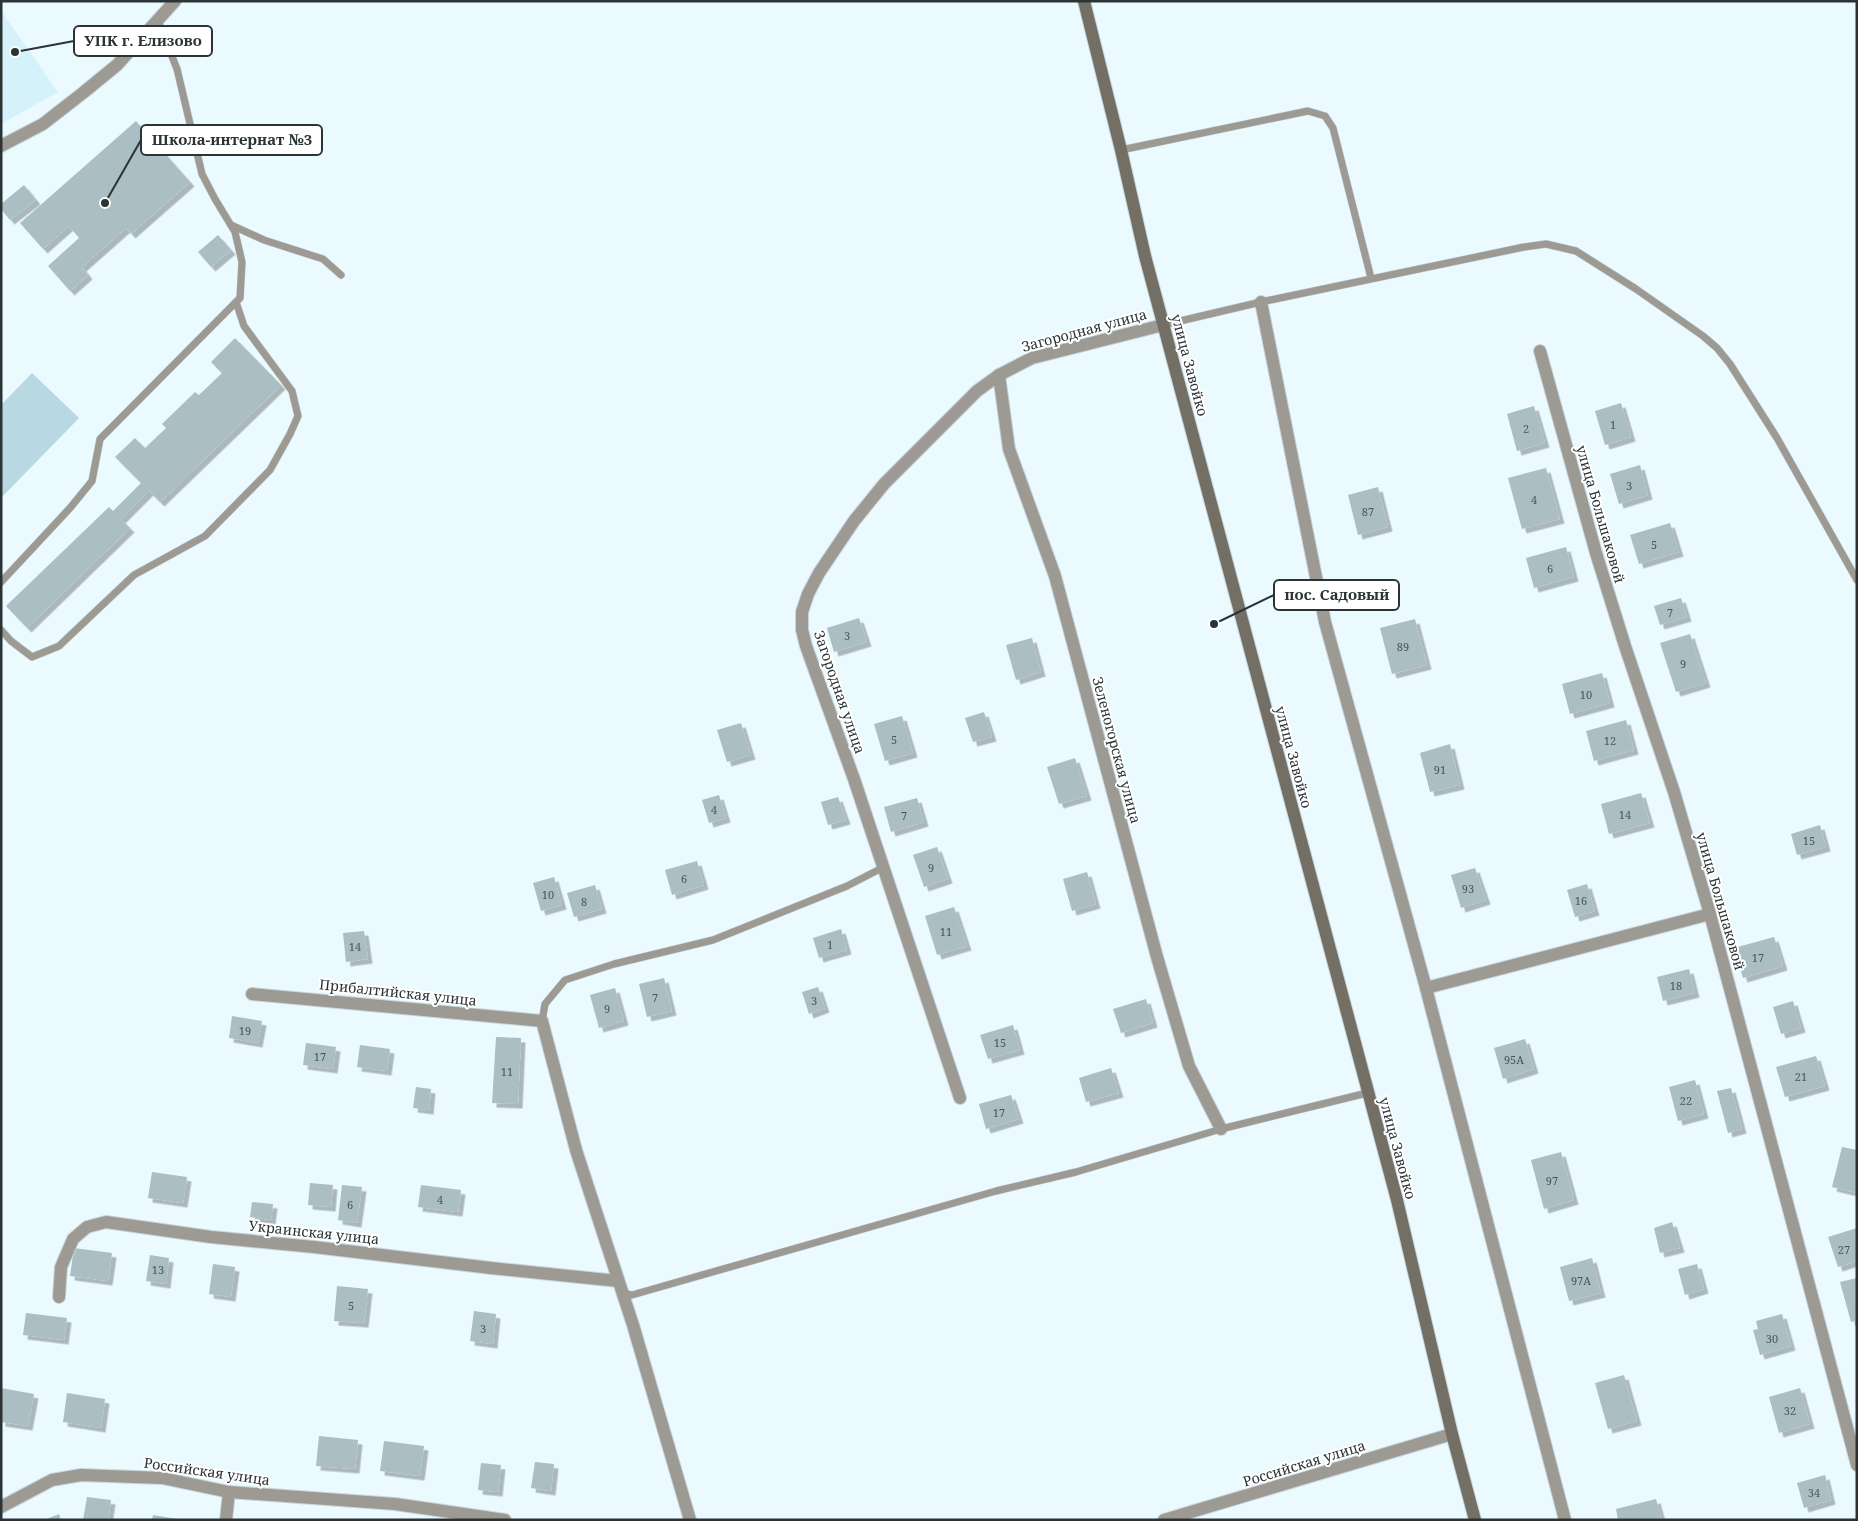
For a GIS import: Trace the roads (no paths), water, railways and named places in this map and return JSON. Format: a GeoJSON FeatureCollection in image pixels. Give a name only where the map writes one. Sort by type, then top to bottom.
{"type":"FeatureCollection","features":[{"type":"Feature","properties":{"kind":"main road","name":"улица Завойко"},"geometry":{"type":"LineString","coordinates":[[1084,1],[1145,256],[1397,1200],[1452,1434],[1475,1520]]}},
{"type":"Feature","properties":{"kind":"street"},"geometry":{"type":"LineString","coordinates":[[1,146],[43,124],[84,92],[117,64],[175,1]]}},
{"type":"Feature","properties":{"kind":"street"},"geometry":{"type":"LineString","coordinates":[[1261,302],[1325,622],[1426,988],[1565,1520]]}},
{"type":"Feature","properties":{"kind":"street","name":"Загородная улица"},"geometry":{"type":"LineString","coordinates":[[960,1098],[829,708],[806,646],[802,630],[802,612],[808,594],[819,573],[854,521],[884,484],[977,391],[998,375],[1032,358],[1163,325]]}},
{"type":"Feature","properties":{"kind":"street","name":"улица Большаковой"},"geometry":{"type":"LineString","coordinates":[[1540,351],[1596,553],[1674,792],[1710,914],[1857,1464]]}},
{"type":"Feature","properties":{"kind":"street","name":"Зеленогорская улица"},"geometry":{"type":"LineString","coordinates":[[998,375],[1009,449],[1055,576],[1189,1066],[1221,1129]]}},
{"type":"Feature","properties":{"kind":"street"},"geometry":{"type":"LineString","coordinates":[[1426,988],[1710,914]]}},
{"type":"Feature","properties":{"kind":"street","name":"Прибалтийская улица"},"geometry":{"type":"LineString","coordinates":[[252,994],[542,1021]]}},
{"type":"Feature","properties":{"kind":"street"},"geometry":{"type":"LineString","coordinates":[[542,1021],[576,1150],[633,1325],[690,1520]]}},
{"type":"Feature","properties":{"kind":"street","name":"Украинская улица"},"geometry":{"type":"LineString","coordinates":[[59,1297],[61,1267],[73,1238],[87,1227],[106,1222],[211,1237],[342,1250],[619,1284]]}},
{"type":"Feature","properties":{"kind":"street","name":"Российская улица"},"geometry":{"type":"LineString","coordinates":[[1164,1520],[1452,1434]]}},
{"type":"Feature","properties":{"kind":"street","name":"Российская улица"},"geometry":{"type":"LineString","coordinates":[[1,1507],[52,1480],[81,1475],[162,1478],[229,1492],[394,1504],[505,1520]]}},
{"type":"Feature","properties":{"kind":"street"},"geometry":{"type":"LineString","coordinates":[[226,1520],[229,1492]]}},
{"type":"Feature","properties":{"kind":"lane"},"geometry":{"type":"LineString","coordinates":[[1,582],[70,508],[92,480],[100,439],[240,298],[242,262],[235,232],[202,174],[177,69],[158,21]]}},
{"type":"Feature","properties":{"kind":"lane"},"geometry":{"type":"LineString","coordinates":[[1121,150],[1308,111],[1325,116],[1333,128],[1371,278]]}},
{"type":"Feature","properties":{"kind":"lane"},"geometry":{"type":"LineString","coordinates":[[231,225],[264,240],[323,259],[341,275]]}},
{"type":"Feature","properties":{"kind":"lane"},"geometry":{"type":"LineString","coordinates":[[1163,325],[1371,278],[1541,244],[1576,251],[1703,336],[1724,356],[1777,438],[1857,580]]}},
{"type":"Feature","properties":{"kind":"lane"},"geometry":{"type":"LineString","coordinates":[[1,630],[11,641],[32,657],[59,646],[134,574],[205,536],[270,470],[298,416],[292,391],[244,326],[236,302]]}},
{"type":"Feature","properties":{"kind":"lane"},"geometry":{"type":"LineString","coordinates":[[542,1021],[545,1004],[565,980],[614,964],[713,940],[848,886],[882,868]]}},
{"type":"Feature","properties":{"kind":"lane"},"geometry":{"type":"LineString","coordinates":[[619,1284],[627,1294],[632,1295],[996,1190],[1076,1172],[1221,1129],[1367,1093]]}},
{"type":"Feature","properties":{"kind":"place","name":"УПК г. Елизово"},"geometry":{"type":"Point","coordinates":[15,52]}},
{"type":"Feature","properties":{"kind":"place","name":"Школа-интернат №3"},"geometry":{"type":"Point","coordinates":[105,203]}},
{"type":"Feature","properties":{"kind":"place","name":"пос. Садовый"},"geometry":{"type":"Point","coordinates":[1214,624]}}]}
